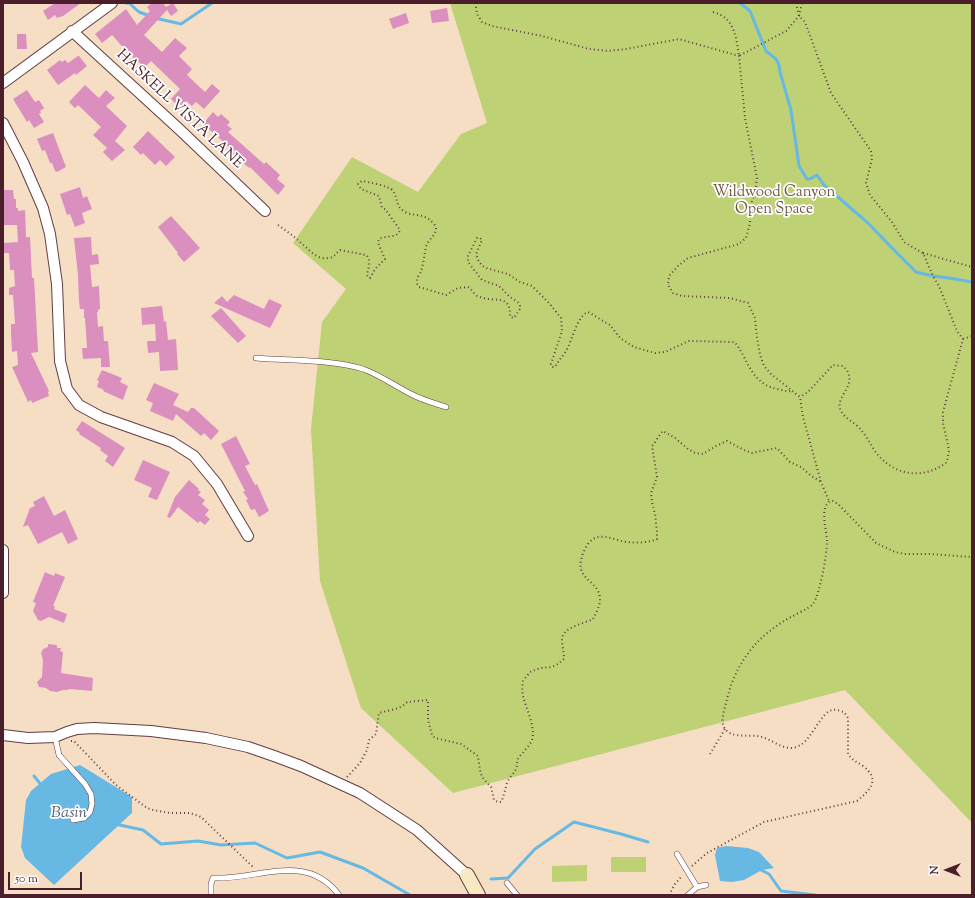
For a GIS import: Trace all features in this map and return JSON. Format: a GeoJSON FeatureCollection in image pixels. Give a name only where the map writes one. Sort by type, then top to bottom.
{"type":"FeatureCollection","features":[{"type":"Feature","properties":{"kind":"street"},"geometry":{"type":"LineString","coordinates":[[3,83],[112,3]]}},
{"type":"Feature","properties":{"kind":"street","name":"HASKELL VISTA LANE"},"geometry":{"type":"LineString","coordinates":[[72,32],[265,211]]}},
{"type":"Feature","properties":{"kind":"street"},"geometry":{"type":"LineString","coordinates":[[3,123],[43,208],[50,234],[57,284],[60,361],[67,389],[79,405],[101,417],[172,442],[194,456],[217,484],[248,536]]}},
{"type":"Feature","properties":{"kind":"street"},"geometry":{"type":"LineString","coordinates":[[3,550],[3,593]]}},
{"type":"Feature","properties":{"kind":"street"},"geometry":{"type":"LineString","coordinates":[[3,735],[28,738],[55,737],[78,729],[94,728],[151,731],[206,738],[248,747],[274,756],[360,793],[417,830],[467,875],[478,895]]}},
{"type":"Feature","properties":{"kind":"lane"},"geometry":{"type":"LineString","coordinates":[[256,358],[347,365],[379,376],[412,394],[446,407]]}},
{"type":"Feature","properties":{"kind":"lane"},"geometry":{"type":"LineString","coordinates":[[55,737],[59,755],[85,784],[91,794],[92,804],[90,812],[84,818],[73,820]]}},
{"type":"Feature","properties":{"kind":"lane"},"geometry":{"type":"LineString","coordinates":[[677,854],[697,887]]}},
{"type":"Feature","properties":{"kind":"lane"},"geometry":{"type":"LineString","coordinates":[[211,895],[211,884],[214,878],[227,879],[277,871],[299,870],[316,875],[333,887],[339,895]]}},
{"type":"Feature","properties":{"kind":"lane"},"geometry":{"type":"LineString","coordinates":[[507,883],[517,895]]}},
{"type":"Feature","properties":{"kind":"lane"},"geometry":{"type":"LineString","coordinates":[[688,895],[697,887],[706,885]]}},
{"type":"Feature","properties":{"kind":"path"},"geometry":{"type":"LineString","coordinates":[[477,3],[477,14],[482,22],[492,26],[542,36],[589,49],[608,51],[679,40],[739,56],[782,33],[799,16],[802,3]]}},
{"type":"Feature","properties":{"kind":"path"},"geometry":{"type":"LineString","coordinates":[[796,3],[799,16],[805,22],[831,93],[871,151],[872,159],[866,183],[870,195],[892,222],[904,242],[923,253],[972,266]]}},
{"type":"Feature","properties":{"kind":"path"},"geometry":{"type":"LineString","coordinates":[[713,12],[719,13],[727,20],[735,32],[739,56],[745,118],[757,178],[756,193],[751,204],[750,223],[746,238],[739,244],[688,258],[669,276],[668,285],[673,293],[682,296],[730,298],[748,303],[755,318],[760,356],[764,366],[771,374],[800,397],[803,417],[821,482],[830,501],[838,504],[876,543],[895,552],[905,554],[972,557]]}},
{"type":"Feature","properties":{"kind":"path"},"geometry":{"type":"LineString","coordinates":[[278,226],[301,242],[313,254],[322,258],[335,256],[340,250],[366,255],[370,259],[367,275],[370,278],[374,269],[386,258],[378,243],[379,239],[384,236],[396,235],[400,230],[385,209],[382,208],[379,196],[361,189],[358,184],[362,181],[389,188],[394,192],[396,202],[405,212],[422,215],[428,218],[435,225],[436,232],[426,246],[424,259],[417,279],[418,286],[446,295],[458,288],[468,287],[479,297],[508,303],[510,308],[510,317],[514,318],[520,309],[519,303],[510,297],[499,286],[482,280],[468,262],[468,256],[471,248],[477,238],[480,238],[482,240],[476,254],[479,262],[489,269],[508,274],[520,282],[532,286],[561,318],[562,331],[551,364],[552,367],[555,367],[566,350],[580,320],[588,312],[610,325],[620,338],[634,347],[655,353],[665,352],[689,341],[734,342],[738,346],[756,379],[772,388],[788,392],[792,391]]}},
{"type":"Feature","properties":{"kind":"path"},"geometry":{"type":"LineString","coordinates":[[923,253],[939,286],[957,331],[963,339]]}},
{"type":"Feature","properties":{"kind":"path"},"geometry":{"type":"LineString","coordinates":[[963,339],[972,336]]}},
{"type":"Feature","properties":{"kind":"path"},"geometry":{"type":"LineString","coordinates":[[800,397],[808,392],[833,365],[843,366],[849,374],[850,379],[839,404],[842,414],[859,427],[878,455],[889,465],[908,474],[926,473],[939,468],[947,462],[949,450],[943,412],[963,339]]}},
{"type":"Feature","properties":{"kind":"path"},"geometry":{"type":"LineString","coordinates":[[343,785],[345,778],[360,763],[370,740],[376,734],[379,713],[395,710],[404,706],[407,702],[425,699],[428,700],[428,720],[432,734],[435,738],[461,744],[478,756],[482,777],[491,787],[494,800],[501,802],[509,779],[514,774],[517,767],[517,760],[532,740],[531,721],[524,697],[523,681],[530,672],[558,664],[564,659],[562,638],[566,632],[573,627],[593,619],[597,610],[600,598],[597,590],[580,570],[581,560],[586,546],[597,537],[603,536],[632,542],[651,542],[657,539],[655,514],[651,493],[657,477],[652,446],[656,442],[659,434],[663,431],[695,453],[703,454],[727,441],[752,453],[777,448],[790,462],[801,466],[810,476],[821,482]]}},
{"type":"Feature","properties":{"kind":"path"},"geometry":{"type":"LineString","coordinates":[[669,895],[675,884],[687,870],[707,853],[764,822],[857,801],[872,785],[873,778],[870,773],[848,754],[848,718],[844,712],[830,710],[807,740],[802,744],[791,748],[759,736],[734,735],[725,729],[723,722],[727,699],[734,675],[747,654],[761,639],[779,624],[812,604],[820,587],[827,543],[824,514],[825,506],[830,501]]}},
{"type":"Feature","properties":{"kind":"path"},"geometry":{"type":"LineString","coordinates":[[710,754],[725,729]]}},
{"type":"Feature","properties":{"kind":"path"},"geometry":{"type":"LineString","coordinates":[[55,737],[74,741],[116,785],[147,808],[170,812],[190,812],[201,817],[250,863],[259,874]]}},
{"type":"Feature","properties":{"kind":"green space","name":"Wildwood Canyon Open Space"},"geometry":{"type":"Polygon","coordinates":[[[450,3],[972,3],[972,823],[845,690],[453,793],[361,708],[320,581],[311,429],[322,322],[346,289],[293,243],[352,157],[418,192],[461,134],[487,123],[450,3]]]}},
{"type":"Feature","properties":{"kind":"green space"},"geometry":{"type":"Polygon","coordinates":[[[611,857],[646,857],[646,872],[611,872],[611,857]]]}},
{"type":"Feature","properties":{"kind":"green space"},"geometry":{"type":"Polygon","coordinates":[[[587,865],[587,881],[552,882],[552,866],[587,865]]]}},
{"type":"Feature","properties":{"kind":"water","name":"Basin"},"geometry":{"type":"Polygon","coordinates":[[[80,765],[132,797],[132,813],[54,885],[25,858],[21,847],[26,800],[31,791],[51,774],[80,765]]]}},
{"type":"Feature","properties":{"kind":"water"},"geometry":{"type":"Polygon","coordinates":[[[726,846],[748,848],[759,852],[774,868],[762,870],[744,880],[732,882],[720,881],[715,855],[717,848],[726,846]]]}},
{"type":"Feature","properties":{"kind":"building"},"geometry":{"type":"Polygon","coordinates":[[[55,3],[81,3],[63,16],[57,18],[55,15],[48,20],[43,11],[55,3]]]}},
{"type":"Feature","properties":{"kind":"building"},"geometry":{"type":"Polygon","coordinates":[[[152,3],[163,3],[166,7],[173,3],[178,11],[171,16],[167,10],[144,35],[162,52],[175,38],[187,48],[179,56],[192,69],[187,75],[205,92],[212,84],[220,91],[204,109],[196,102],[192,106],[186,101],[180,108],[171,99],[180,89],[151,61],[145,67],[126,52],[112,35],[102,43],[95,34],[126,9],[137,25],[150,11],[147,7],[152,3]]]}},
{"type":"Feature","properties":{"kind":"building"},"geometry":{"type":"Polygon","coordinates":[[[447,8],[449,21],[432,23],[430,11],[447,8]]]}},
{"type":"Feature","properties":{"kind":"building"},"geometry":{"type":"Polygon","coordinates":[[[406,13],[409,23],[393,29],[389,19],[406,13]]]}},
{"type":"Feature","properties":{"kind":"building"},"geometry":{"type":"Polygon","coordinates":[[[17,34],[26,34],[27,49],[17,49],[17,34]]]}},
{"type":"Feature","properties":{"kind":"building"},"geometry":{"type":"Polygon","coordinates":[[[78,56],[87,66],[76,75],[75,73],[58,85],[47,70],[60,60],[62,62],[65,60],[68,63],[78,56]]]}},
{"type":"Feature","properties":{"kind":"building"},"geometry":{"type":"Polygon","coordinates":[[[85,85],[99,98],[106,90],[115,98],[106,106],[127,126],[115,141],[125,150],[112,161],[103,152],[107,148],[93,135],[101,127],[78,105],[75,108],[69,102],[85,85]]]}},
{"type":"Feature","properties":{"kind":"building"},"geometry":{"type":"Polygon","coordinates":[[[27,90],[35,102],[39,100],[44,108],[39,114],[44,122],[34,128],[29,120],[27,122],[13,99],[27,90]]]}},
{"type":"Feature","properties":{"kind":"building"},"geometry":{"type":"Polygon","coordinates":[[[213,112],[218,117],[221,114],[230,122],[227,125],[232,129],[228,132],[264,164],[266,162],[280,175],[277,179],[285,186],[278,195],[250,167],[249,168],[242,162],[241,164],[226,151],[229,148],[227,145],[203,124],[213,112]]]}},
{"type":"Feature","properties":{"kind":"building"},"geometry":{"type":"Polygon","coordinates":[[[148,131],[175,157],[166,166],[160,160],[155,165],[143,153],[141,155],[133,147],[148,131]]]}},
{"type":"Feature","properties":{"kind":"building"},"geometry":{"type":"Polygon","coordinates":[[[53,133],[66,167],[57,172],[55,171],[52,163],[50,163],[45,150],[42,151],[37,139],[53,133]]]}},
{"type":"Feature","properties":{"kind":"building"},"geometry":{"type":"Polygon","coordinates":[[[80,187],[83,198],[87,196],[92,209],[82,213],[85,223],[75,227],[70,214],[67,215],[60,194],[80,187]]]}},
{"type":"Feature","properties":{"kind":"building"},"geometry":{"type":"Polygon","coordinates":[[[3,190],[13,190],[14,199],[16,199],[16,208],[18,208],[18,211],[25,210],[26,237],[30,237],[38,352],[31,353],[49,391],[49,396],[32,403],[31,400],[28,402],[12,367],[18,365],[17,351],[12,352],[11,324],[15,324],[13,295],[9,295],[9,288],[15,286],[14,270],[10,270],[9,253],[4,253],[3,243],[18,242],[17,225],[3,225],[3,190]]]}},
{"type":"Feature","properties":{"kind":"building"},"geometry":{"type":"Polygon","coordinates":[[[171,216],[200,248],[184,262],[158,227],[171,216]]]}},
{"type":"Feature","properties":{"kind":"building"},"geometry":{"type":"Polygon","coordinates":[[[91,237],[92,255],[98,254],[99,264],[90,265],[92,287],[99,286],[100,309],[97,312],[98,327],[103,326],[104,341],[108,341],[110,367],[101,367],[101,358],[83,359],[82,348],[87,348],[85,318],[84,309],[80,309],[74,238],[91,237]]]}},
{"type":"Feature","properties":{"kind":"building"},"geometry":{"type":"Polygon","coordinates":[[[234,295],[264,309],[269,299],[282,305],[270,328],[214,303],[222,296],[227,302],[234,295]]]}},
{"type":"Feature","properties":{"kind":"building"},"geometry":{"type":"Polygon","coordinates":[[[162,306],[164,322],[166,321],[168,340],[176,339],[178,370],[160,371],[159,352],[148,353],[147,341],[156,341],[155,324],[142,325],[141,308],[162,306]]]}},
{"type":"Feature","properties":{"kind":"building"},"geometry":{"type":"Polygon","coordinates":[[[221,308],[246,336],[238,343],[211,316],[221,308]]]}},
{"type":"Feature","properties":{"kind":"building"},"geometry":{"type":"Polygon","coordinates":[[[102,370],[122,378],[120,382],[128,386],[123,400],[97,387],[99,381],[97,380],[102,370]]]}},
{"type":"Feature","properties":{"kind":"building"},"geometry":{"type":"Polygon","coordinates":[[[154,383],[179,394],[173,405],[188,412],[191,408],[194,408],[219,431],[211,440],[204,433],[201,436],[176,414],[173,421],[150,411],[153,403],[146,400],[154,383]]]}},
{"type":"Feature","properties":{"kind":"building"},"geometry":{"type":"Polygon","coordinates":[[[82,421],[125,448],[113,467],[105,461],[108,456],[100,450],[101,448],[79,434],[80,433],[76,430],[82,421]]]}},
{"type":"Feature","properties":{"kind":"building"},"geometry":{"type":"Polygon","coordinates":[[[236,436],[250,464],[245,466],[255,485],[257,484],[269,511],[259,517],[255,509],[251,510],[246,500],[248,499],[243,492],[245,491],[221,444],[236,436]]]}},
{"type":"Feature","properties":{"kind":"building"},"geometry":{"type":"Polygon","coordinates":[[[143,460],[170,472],[157,500],[148,497],[152,488],[134,480],[143,460]]]}},
{"type":"Feature","properties":{"kind":"building"},"geometry":{"type":"Polygon","coordinates":[[[189,480],[201,492],[198,495],[205,500],[202,504],[209,510],[205,515],[210,519],[205,525],[200,521],[198,523],[178,507],[170,518],[167,517],[175,497],[189,480]]]}},
{"type":"Feature","properties":{"kind":"building"},"geometry":{"type":"Polygon","coordinates":[[[44,496],[54,516],[65,510],[78,539],[68,544],[62,532],[38,544],[28,525],[23,527],[30,508],[35,506],[33,502],[44,496]]]}},
{"type":"Feature","properties":{"kind":"building"},"geometry":{"type":"Polygon","coordinates":[[[45,572],[54,576],[55,573],[65,577],[53,606],[55,606],[54,609],[67,614],[64,623],[49,617],[41,621],[38,620],[33,611],[36,603],[33,602],[45,572]]]}},
{"type":"Feature","properties":{"kind":"building"},"geometry":{"type":"Polygon","coordinates":[[[48,644],[57,645],[57,648],[61,648],[60,651],[63,652],[61,673],[93,678],[92,691],[69,689],[57,692],[39,687],[37,682],[42,677],[43,660],[41,653],[43,649],[48,647],[48,644]]]}},
{"type":"Feature","properties":{"kind":"waterway"},"geometry":{"type":"LineString","coordinates":[[126,3],[129,3],[139,12],[150,16]]}},
{"type":"Feature","properties":{"kind":"waterway"},"geometry":{"type":"LineString","coordinates":[[155,18],[181,24],[212,3]]}},
{"type":"Feature","properties":{"kind":"waterway"},"geometry":{"type":"LineString","coordinates":[[740,3],[750,11],[766,51],[776,59],[779,65],[791,110],[799,166],[807,179],[817,175],[824,185],[868,223],[916,272],[972,282]]}},
{"type":"Feature","properties":{"kind":"waterway"},"geometry":{"type":"LineString","coordinates":[[34,776],[42,786]]}},
{"type":"Feature","properties":{"kind":"waterway"},"geometry":{"type":"LineString","coordinates":[[491,879],[508,878],[535,849],[574,822],[648,842]]}},
{"type":"Feature","properties":{"kind":"waterway"},"geometry":{"type":"LineString","coordinates":[[115,824],[143,830],[161,844],[198,841],[221,845],[255,843],[287,858],[320,852],[363,868],[410,895]]}},
{"type":"Feature","properties":{"kind":"waterway"},"geometry":{"type":"LineString","coordinates":[[759,869],[769,874],[781,891],[815,895]]}}]}
